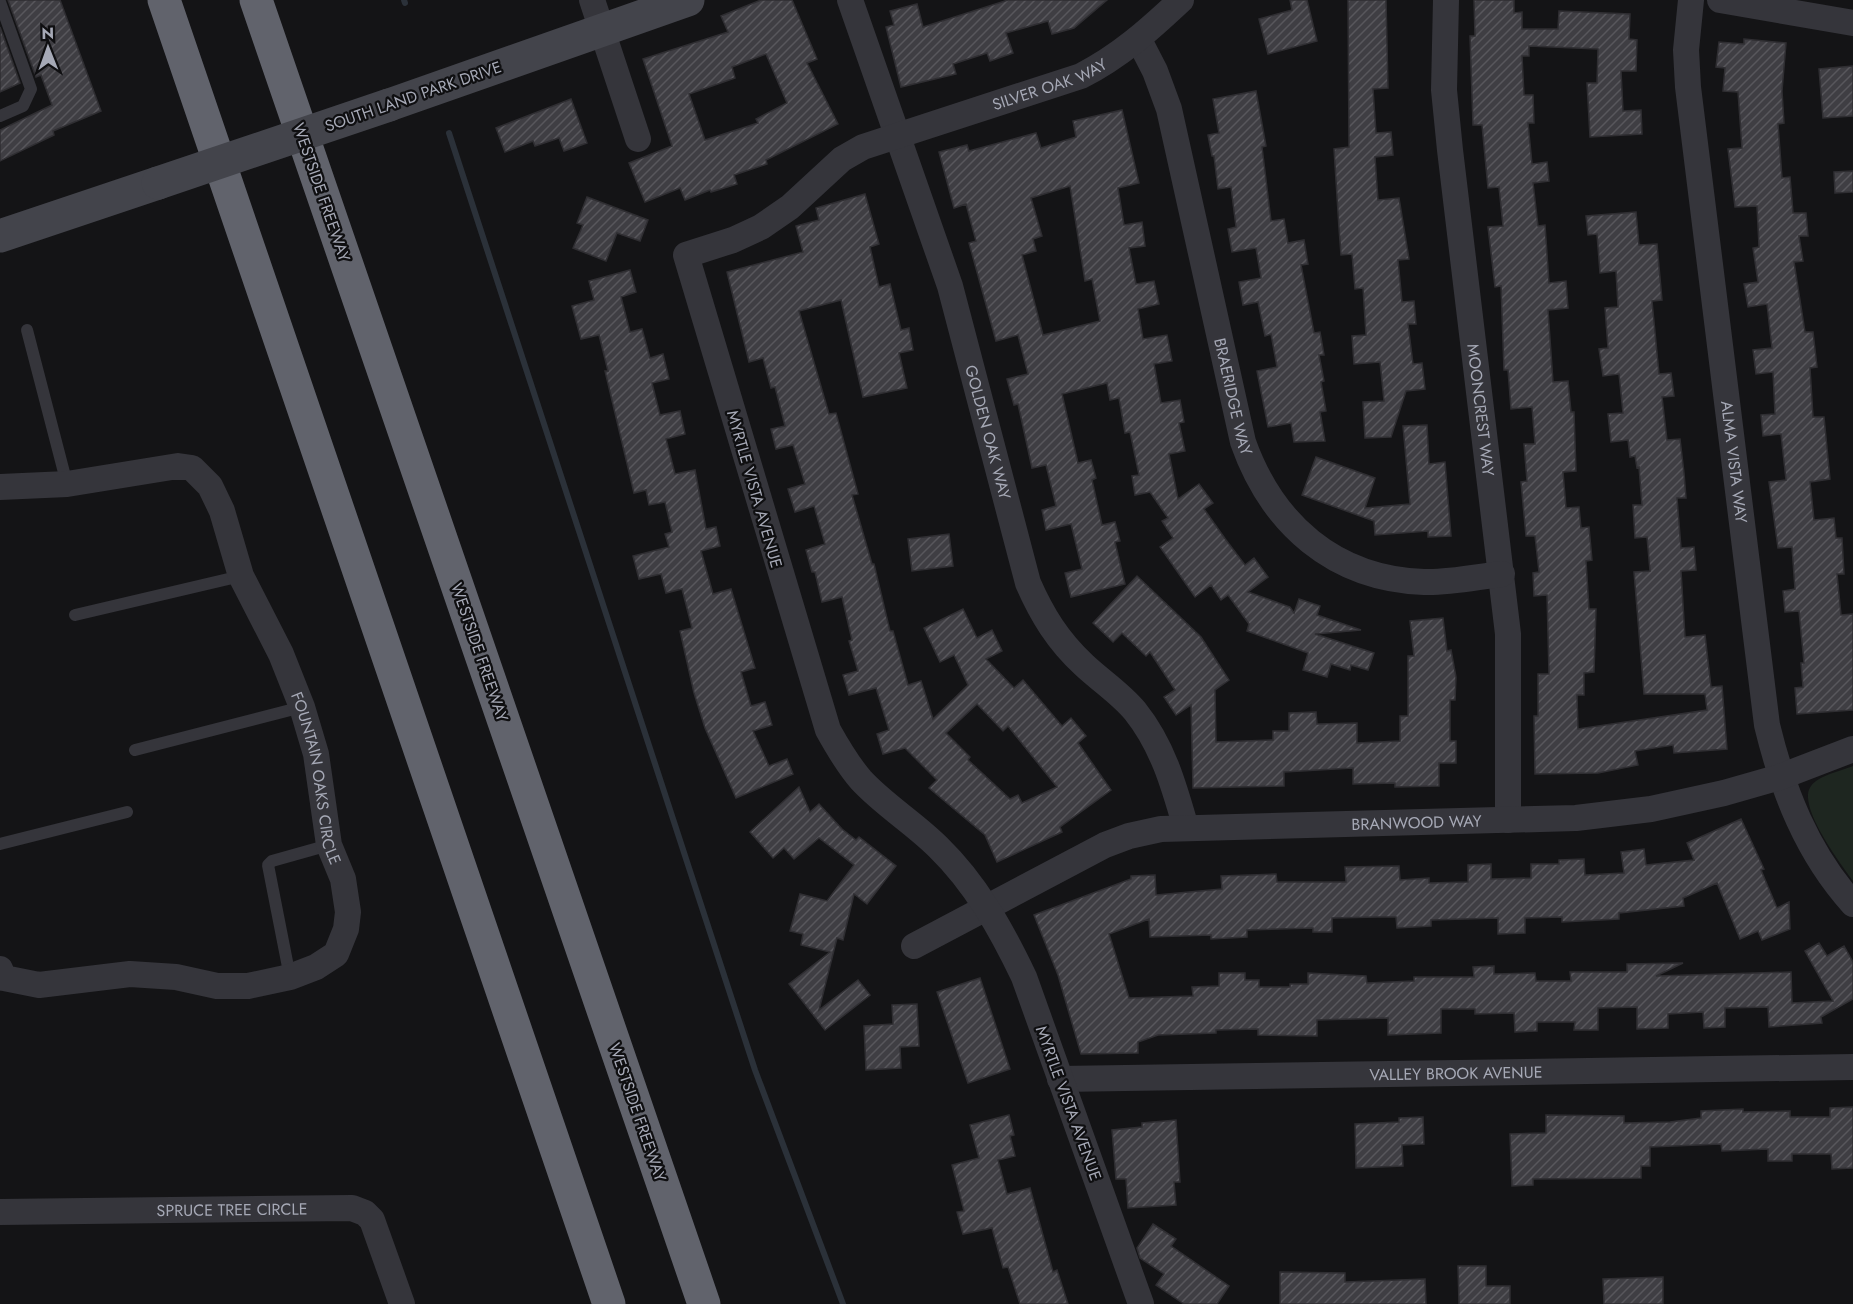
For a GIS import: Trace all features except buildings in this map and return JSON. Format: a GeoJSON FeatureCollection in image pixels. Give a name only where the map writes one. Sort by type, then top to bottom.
{"type":"FeatureCollection","features":[{"type":"Feature","properties":{"kind":"highway"},"geometry":{"type":"LineString","coordinates":[[164,0],[609,1304]]}},
{"type":"Feature","properties":{"kind":"highway","name":"WESTSIDE FREEWAY"},"geometry":{"type":"LineString","coordinates":[[256,0],[704,1304]]}},
{"type":"Feature","properties":{"kind":"street"},"geometry":{"type":"LineString","coordinates":[[592,0],[638,140]]}},
{"type":"Feature","properties":{"kind":"street","name":"SOUTH LAND PARK DRIVE"},"geometry":{"type":"LineString","coordinates":[[0,236],[389,105],[688,0]]}},
{"type":"Feature","properties":{"kind":"street","name":"GOLDEN OAK WAY"},"geometry":{"type":"LineString","coordinates":[[850,0],[957,312],[1028,583],[1044,618],[1062,644],[1135,711],[1156,742],[1170,773],[1186,828]]}},
{"type":"Feature","properties":{"kind":"street","name":"SILVER OAK WAY"},"geometry":{"type":"LineString","coordinates":[[898,135],[1081,76],[1110,61],[1139,40],[1181,0]]}},
{"type":"Feature","properties":{"kind":"street","name":"MOONCREST WAY"},"geometry":{"type":"LineString","coordinates":[[1446,0],[1444,90],[1508,634],[1508,820]]}},
{"type":"Feature","properties":{"kind":"street","name":"ALMA VISTA WAY"},"geometry":{"type":"LineString","coordinates":[[1691,0],[1686,50],[1688,87],[1767,725],[1780,777],[1802,829],[1825,868],[1853,904]]}},
{"type":"Feature","properties":{"kind":"street"},"geometry":{"type":"LineString","coordinates":[[1720,0],[1853,23]]}},
{"type":"Feature","properties":{"kind":"street","name":"BRAERIDGE WAY"},"geometry":{"type":"LineString","coordinates":[[1139,40],[1155,71],[1169,108],[1243,442],[1266,494],[1286,520],[1310,543],[1341,562],[1369,573],[1425,582],[1502,574]]}},
{"type":"Feature","properties":{"kind":"street","name":"MYRTLE VISTA AVENUE"},"geometry":{"type":"LineString","coordinates":[[898,135],[863,147],[842,159],[790,207],[761,227],[733,240],[686,255],[828,730],[841,753],[861,780],[939,848],[987,907],[1024,977],[1141,1304]]}},
{"type":"Feature","properties":{"kind":"street","name":"FOUNTAIN OAKS CIRCLE"},"geometry":{"type":"LineString","coordinates":[[0,487],[67,484],[178,466],[192,468],[210,486],[222,511],[241,576],[281,654],[302,707],[316,754],[329,845],[344,879],[348,912],[346,928],[336,954],[316,967],[290,977],[248,986],[218,986],[176,977],[130,974],[39,985],[2,976]]}},
{"type":"Feature","properties":{"kind":"street","name":"BRANWOOD WAY"},"geometry":{"type":"LineString","coordinates":[[987,907],[1105,845],[1129,836],[1161,829],[1576,818],[1651,809],[1724,793],[1780,777],[1853,749]]}},
{"type":"Feature","properties":{"kind":"street"},"geometry":{"type":"LineString","coordinates":[[914,946],[987,907]]}},
{"type":"Feature","properties":{"kind":"street","name":"VALLEY BROOK AVENUE"},"geometry":{"type":"LineString","coordinates":[[1060,1079],[1853,1067]]}},
{"type":"Feature","properties":{"kind":"street","name":"SPRUCE TREE CIRCLE"},"geometry":{"type":"LineString","coordinates":[[0,1212],[352,1208],[365,1213],[372,1220],[402,1304]]}},
{"type":"Feature","properties":{"kind":"lane"},"geometry":{"type":"LineString","coordinates":[[0,2],[32,89],[23,106],[0,116]]}},
{"type":"Feature","properties":{"kind":"lane"},"geometry":{"type":"LineString","coordinates":[[27,330],[67,484]]}},
{"type":"Feature","properties":{"kind":"lane"},"geometry":{"type":"LineString","coordinates":[[75,615],[241,576]]}},
{"type":"Feature","properties":{"kind":"lane"},"geometry":{"type":"LineString","coordinates":[[135,750],[302,707]]}},
{"type":"Feature","properties":{"kind":"lane"},"geometry":{"type":"LineString","coordinates":[[0,844],[127,812]]}},
{"type":"Feature","properties":{"kind":"lane"},"geometry":{"type":"LineString","coordinates":[[290,977],[268,865],[272,861],[329,845]]}},
{"type":"Feature","properties":{"kind":"shaded area"},"geometry":{"type":"Polygon","coordinates":[[[1853,766],[1853,881],[1822,834],[1815,820],[1808,795],[1811,786],[1819,779],[1853,766]]]}},
{"type":"Feature","properties":{"kind":"waterway"},"geometry":{"type":"LineString","coordinates":[[449,133],[755,1070],[843,1304]]}}]}
